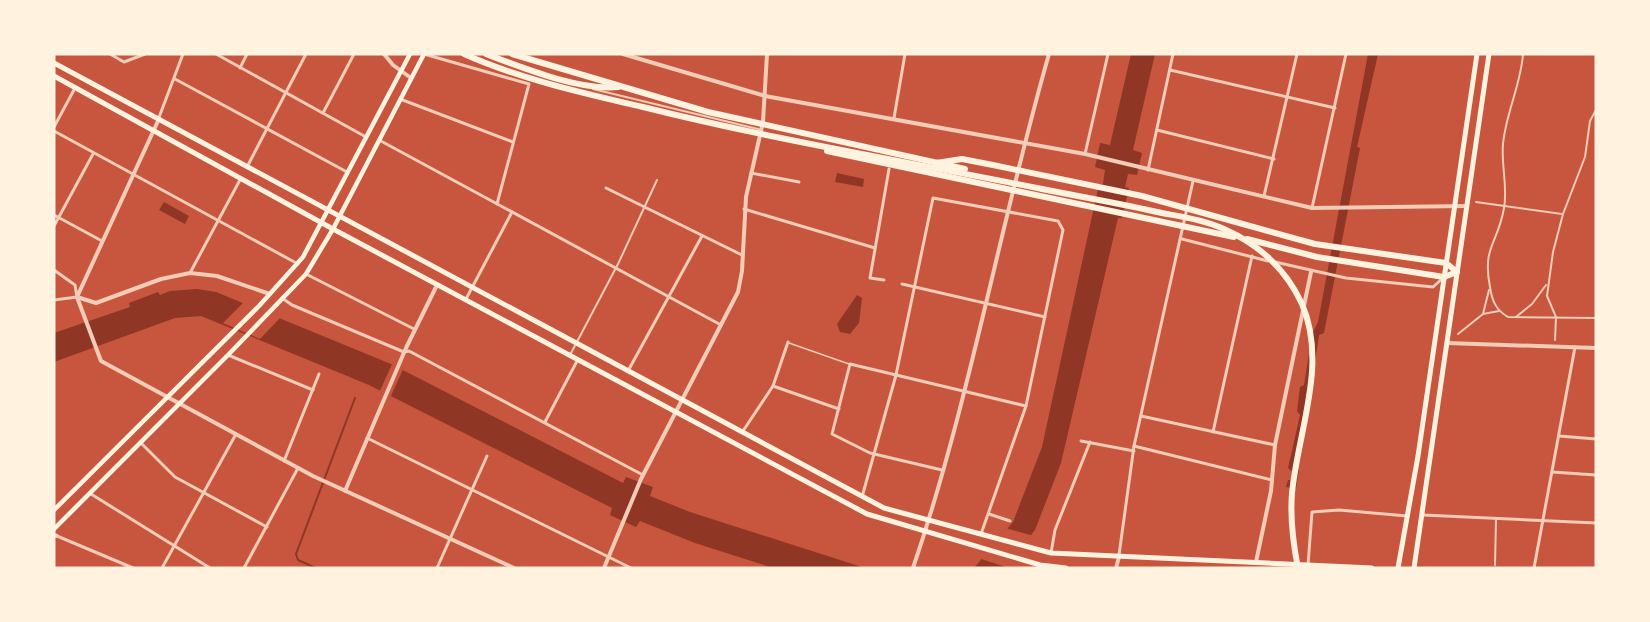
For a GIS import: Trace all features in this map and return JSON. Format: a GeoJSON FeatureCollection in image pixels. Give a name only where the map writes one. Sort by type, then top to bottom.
{"type":"FeatureCollection","features":[{"type":"Feature","properties":{"kind":"highway"},"geometry":{"type":"LineString","coordinates":[[464,54],[495,67],[583,93],[813,146],[970,174],[1206,223],[1238,236],[1266,255],[1295,290],[1307,318],[1311,337],[1311,384],[1292,501],[1292,529],[1299,568]]}},
{"type":"Feature","properties":{"kind":"highway"},"geometry":{"type":"LineString","coordinates":[[486,54],[587,85],[606,88],[621,87]]}},
{"type":"Feature","properties":{"kind":"highway"},"geometry":{"type":"LineString","coordinates":[[512,54],[708,112],[1205,220],[1245,238],[1279,267],[1303,306],[1309,324],[1312,348],[1311,384],[1292,501],[1293,540],[1299,568]]}},
{"type":"Feature","properties":{"kind":"highway"},"geometry":{"type":"LineString","coordinates":[[813,146],[834,154],[1126,213],[1349,263],[1444,277],[1457,272],[1446,263],[1350,251],[1297,239],[1142,196],[962,159],[936,163]]}},
{"type":"Feature","properties":{"kind":"main road"},"geometry":{"type":"LineString","coordinates":[[54,510],[298,264],[410,54]]}},
{"type":"Feature","properties":{"kind":"main road"},"geometry":{"type":"LineString","coordinates":[[54,529],[246,338],[306,274],[339,218],[424,54]]}},
{"type":"Feature","properties":{"kind":"main road"},"geometry":{"type":"LineString","coordinates":[[1398,568],[1408,516],[1477,54]]}},
{"type":"Feature","properties":{"kind":"main road"},"geometry":{"type":"LineString","coordinates":[[1414,568],[1445,343],[1489,54]]}},
{"type":"Feature","properties":{"kind":"main road"},"geometry":{"type":"LineString","coordinates":[[54,63],[862,499],[884,508],[1051,554],[1372,568]]}},
{"type":"Feature","properties":{"kind":"main road"},"geometry":{"type":"LineString","coordinates":[[54,76],[333,229],[867,514],[1016,558],[1066,568]]}},
{"type":"Feature","properties":{"kind":"street"},"geometry":{"type":"LineString","coordinates":[[110,54],[124,62],[145,54]]}},
{"type":"Feature","properties":{"kind":"street"},"geometry":{"type":"LineString","coordinates":[[77,297],[158,121],[183,54]]}},
{"type":"Feature","properties":{"kind":"street"},"geometry":{"type":"LineString","coordinates":[[216,54],[366,137]]}},
{"type":"Feature","properties":{"kind":"street"},"geometry":{"type":"LineString","coordinates":[[240,68],[247,54]]}},
{"type":"Feature","properties":{"kind":"street"},"geometry":{"type":"LineString","coordinates":[[246,168],[306,54]]}},
{"type":"Feature","properties":{"kind":"street"},"geometry":{"type":"LineString","coordinates":[[323,113],[354,54]]}},
{"type":"Feature","properties":{"kind":"street"},"geometry":{"type":"LineString","coordinates":[[384,54],[400,71],[411,78]]}},
{"type":"Feature","properties":{"kind":"street"},"geometry":{"type":"LineString","coordinates":[[424,54],[529,84],[497,204]]}},
{"type":"Feature","properties":{"kind":"street"},"geometry":{"type":"LineString","coordinates":[[623,54],[765,96],[1085,154],[1312,208],[1454,204],[1467,206]]}},
{"type":"Feature","properties":{"kind":"street"},"geometry":{"type":"LineString","coordinates":[[604,568],[642,477],[738,292],[744,209],[762,130],[767,54]]}},
{"type":"Feature","properties":{"kind":"street"},"geometry":{"type":"LineString","coordinates":[[894,118],[905,54]]}},
{"type":"Feature","properties":{"kind":"street"},"geometry":{"type":"LineString","coordinates":[[913,568],[942,470],[1024,143],[1050,54]]}},
{"type":"Feature","properties":{"kind":"street"},"geometry":{"type":"LineString","coordinates":[[1085,154],[1108,54]]}},
{"type":"Feature","properties":{"kind":"street"},"geometry":{"type":"LineString","coordinates":[[1148,170],[1173,54]]}},
{"type":"Feature","properties":{"kind":"street"},"geometry":{"type":"LineString","coordinates":[[1264,196],[1298,54]]}},
{"type":"Feature","properties":{"kind":"street"},"geometry":{"type":"LineString","coordinates":[[1312,208],[1346,54]]}},
{"type":"Feature","properties":{"kind":"street"},"geometry":{"type":"LineString","coordinates":[[1523,54],[1503,144],[1505,206],[1486,261],[1491,296],[1500,311],[1514,318],[1596,318]]}},
{"type":"Feature","properties":{"kind":"street"},"geometry":{"type":"LineString","coordinates":[[506,64],[640,101],[762,130]]}},
{"type":"Feature","properties":{"kind":"street"},"geometry":{"type":"LineString","coordinates":[[1170,70],[1335,108]]}},
{"type":"Feature","properties":{"kind":"street"},"geometry":{"type":"LineString","coordinates":[[175,79],[347,172]]}},
{"type":"Feature","properties":{"kind":"street"},"geometry":{"type":"LineString","coordinates":[[75,88],[54,129],[298,264]]}},
{"type":"Feature","properties":{"kind":"street"},"geometry":{"type":"LineString","coordinates":[[400,99],[513,142]]}},
{"type":"Feature","properties":{"kind":"street"},"geometry":{"type":"LineString","coordinates":[[1555,340],[1556,317],[1547,296],[1548,282],[1563,214],[1585,157],[1590,121],[1596,110]]}},
{"type":"Feature","properties":{"kind":"street"},"geometry":{"type":"LineString","coordinates":[[1157,130],[1274,159]]}},
{"type":"Feature","properties":{"kind":"street"},"geometry":{"type":"LineString","coordinates":[[379,140],[722,326]]}},
{"type":"Feature","properties":{"kind":"street"},"geometry":{"type":"LineString","coordinates":[[54,226],[94,153]]}},
{"type":"Feature","properties":{"kind":"street"},"geometry":{"type":"LineString","coordinates":[[884,280],[870,278],[889,169]]}},
{"type":"Feature","properties":{"kind":"street"},"geometry":{"type":"LineString","coordinates":[[751,173],[799,182]]}},
{"type":"Feature","properties":{"kind":"street"},"geometry":{"type":"LineString","coordinates":[[190,273],[241,178]]}},
{"type":"Feature","properties":{"kind":"street"},"geometry":{"type":"LineString","coordinates":[[570,355],[616,267],[657,180]]}},
{"type":"Feature","properties":{"kind":"street"},"geometry":{"type":"LineString","coordinates":[[1116,568],[1134,446],[1193,181]]}},
{"type":"Feature","properties":{"kind":"street"},"geometry":{"type":"LineString","coordinates":[[606,188],[742,255]]}},
{"type":"Feature","properties":{"kind":"street"},"geometry":{"type":"LineString","coordinates":[[862,499],[896,375],[933,198],[1058,221],[1063,230],[1026,406],[981,534]]}},
{"type":"Feature","properties":{"kind":"street"},"geometry":{"type":"LineString","coordinates":[[1476,202],[1563,214]]}},
{"type":"Feature","properties":{"kind":"street"},"geometry":{"type":"LineString","coordinates":[[744,209],[875,248]]}},
{"type":"Feature","properties":{"kind":"street"},"geometry":{"type":"LineString","coordinates":[[466,299],[512,212]]}},
{"type":"Feature","properties":{"kind":"street"},"geometry":{"type":"LineString","coordinates":[[54,215],[102,242]]}},
{"type":"Feature","properties":{"kind":"street"},"geometry":{"type":"LineString","coordinates":[[627,372],[702,236]]}},
{"type":"Feature","properties":{"kind":"street"},"geometry":{"type":"LineString","coordinates":[[1181,239],[1311,272],[1346,278],[1433,287],[1444,277]]}},
{"type":"Feature","properties":{"kind":"street"},"geometry":{"type":"LineString","coordinates":[[1213,432],[1252,256]]}},
{"type":"Feature","properties":{"kind":"street"},"geometry":{"type":"LineString","coordinates":[[54,270],[75,285],[95,349],[105,364],[313,476],[514,568]]}},
{"type":"Feature","properties":{"kind":"street"},"geometry":{"type":"LineString","coordinates":[[1256,562],[1272,480],[1275,445],[1311,272]]}},
{"type":"Feature","properties":{"kind":"street"},"geometry":{"type":"LineString","coordinates":[[54,300],[77,297],[96,303],[161,279],[190,273],[217,276],[270,294]]}},
{"type":"Feature","properties":{"kind":"street"},"geometry":{"type":"LineString","coordinates":[[306,274],[414,329]]}},
{"type":"Feature","properties":{"kind":"street"},"geometry":{"type":"LineString","coordinates":[[1514,318],[1532,304],[1548,282]]}},
{"type":"Feature","properties":{"kind":"street"},"geometry":{"type":"LineString","coordinates":[[1483,314],[1489,283]]}},
{"type":"Feature","properties":{"kind":"street"},"geometry":{"type":"LineString","coordinates":[[345,491],[414,329],[437,284]]}},
{"type":"Feature","properties":{"kind":"street"},"geometry":{"type":"LineString","coordinates":[[902,284],[1045,317]]}},
{"type":"Feature","properties":{"kind":"street"},"geometry":{"type":"LineString","coordinates":[[282,298],[292,305],[404,352],[409,351],[545,422],[642,477]]}},
{"type":"Feature","properties":{"kind":"street"},"geometry":{"type":"LineString","coordinates":[[1458,334],[1483,314],[1500,311]]}},
{"type":"Feature","properties":{"kind":"street"},"geometry":{"type":"LineString","coordinates":[[741,433],[773,386],[788,342]]}},
{"type":"Feature","properties":{"kind":"street"},"geometry":{"type":"LineString","coordinates":[[1445,343],[1596,348]]}},
{"type":"Feature","properties":{"kind":"street"},"geometry":{"type":"LineString","coordinates":[[1534,568],[1575,347]]}},
{"type":"Feature","properties":{"kind":"street"},"geometry":{"type":"LineString","coordinates":[[228,356],[313,390]]}},
{"type":"Feature","properties":{"kind":"street"},"geometry":{"type":"LineString","coordinates":[[545,422],[578,359]]}},
{"type":"Feature","properties":{"kind":"street"},"geometry":{"type":"LineString","coordinates":[[942,470],[876,454],[832,434],[850,364],[1026,406]]}},
{"type":"Feature","properties":{"kind":"street"},"geometry":{"type":"LineString","coordinates":[[284,461],[319,374]]}},
{"type":"Feature","properties":{"kind":"street"},"geometry":{"type":"LineString","coordinates":[[773,386],[839,409]]}},
{"type":"Feature","properties":{"kind":"street"},"geometry":{"type":"LineString","coordinates":[[1141,416],[1275,445]]}},
{"type":"Feature","properties":{"kind":"street"},"geometry":{"type":"LineString","coordinates":[[162,568],[176,547],[236,434]]}},
{"type":"Feature","properties":{"kind":"street"},"geometry":{"type":"LineString","coordinates":[[1559,436],[1596,439]]}},
{"type":"Feature","properties":{"kind":"street"},"geometry":{"type":"LineString","coordinates":[[367,438],[631,568]]}},
{"type":"Feature","properties":{"kind":"street"},"geometry":{"type":"LineString","coordinates":[[1081,441],[1134,451]]}},
{"type":"Feature","properties":{"kind":"street"},"geometry":{"type":"LineString","coordinates":[[1051,554],[1055,530],[1090,442]]}},
{"type":"Feature","properties":{"kind":"street"},"geometry":{"type":"LineString","coordinates":[[141,443],[175,477],[267,527]]}},
{"type":"Feature","properties":{"kind":"street"},"geometry":{"type":"LineString","coordinates":[[1134,446],[1272,480]]}},
{"type":"Feature","properties":{"kind":"street"},"geometry":{"type":"LineString","coordinates":[[437,568],[487,456]]}},
{"type":"Feature","properties":{"kind":"street"},"geometry":{"type":"LineString","coordinates":[[244,568],[298,468]]}},
{"type":"Feature","properties":{"kind":"street"},"geometry":{"type":"LineString","coordinates":[[1552,472],[1596,475]]}},
{"type":"Feature","properties":{"kind":"street"},"geometry":{"type":"LineString","coordinates":[[91,494],[210,568]]}},
{"type":"Feature","properties":{"kind":"street"},"geometry":{"type":"LineString","coordinates":[[1308,565],[1312,512],[1339,510],[1408,516]]}},
{"type":"Feature","properties":{"kind":"street"},"geometry":{"type":"LineString","coordinates":[[989,514],[1010,521]]}},
{"type":"Feature","properties":{"kind":"street"},"geometry":{"type":"LineString","coordinates":[[1421,515],[1596,523]]}},
{"type":"Feature","properties":{"kind":"street"},"geometry":{"type":"LineString","coordinates":[[1495,565],[1496,519]]}},
{"type":"Feature","properties":{"kind":"street"},"geometry":{"type":"LineString","coordinates":[[55,535],[133,568]]}},
{"type":"Feature","properties":{"kind":"lane"},"geometry":{"type":"LineString","coordinates":[[788,342],[850,364]]}},
{"type":"Feature","properties":{"kind":"shaded area"},"geometry":{"type":"Polygon","coordinates":[[[1131,54],[1155,54],[1133,150],[1142,153],[1137,175],[1128,174],[1125,187],[1129,188],[1122,218],[1118,218],[1061,463],[1035,530],[1005,568],[974,568],[1013,522],[1042,447],[1099,184],[1103,184],[1105,170],[1095,167],[1100,143],[1110,145],[1131,54]]]}},
{"type":"Feature","properties":{"kind":"shaded area"},"geometry":{"type":"Polygon","coordinates":[[[1368,54],[1378,54],[1357,147],[1360,148],[1324,333],[1319,335],[1311,390],[1307,392],[1296,466],[1299,469],[1296,489],[1286,487],[1288,480],[1291,480],[1292,471],[1288,468],[1300,415],[1297,411],[1300,387],[1304,385],[1312,334],[1318,322],[1368,54]]]}},
{"type":"Feature","properties":{"kind":"shaded area"},"geometry":{"type":"Polygon","coordinates":[[[837,173],[864,179],[863,187],[835,182],[837,173]]]}},
{"type":"Feature","properties":{"kind":"shaded area"},"geometry":{"type":"Polygon","coordinates":[[[164,202],[189,216],[185,224],[159,210],[164,202]]]}},
{"type":"Feature","properties":{"kind":"shaded area"},"geometry":{"type":"Polygon","coordinates":[[[197,289],[216,292],[391,364],[623,483],[626,477],[653,487],[650,496],[690,512],[865,568],[773,568],[695,543],[640,521],[636,527],[610,515],[612,508],[369,385],[201,316],[175,318],[54,362],[54,333],[130,307],[129,303],[158,292],[160,295],[170,291],[197,289]]]}},
{"type":"Feature","properties":{"kind":"shaded area"},"geometry":{"type":"Polygon","coordinates":[[[857,295],[862,298],[859,323],[850,334],[840,332],[837,324],[857,295]]]}},
{"type":"Feature","properties":{"kind":"pier"},"geometry":{"type":"Polygon","coordinates":[[[244,302],[281,317],[260,339],[223,323],[244,302]]]}},
{"type":"Feature","properties":{"kind":"pier"},"geometry":{"type":"Polygon","coordinates":[[[393,362],[404,367],[390,398],[379,393],[393,362]]]}},
{"type":"Feature","properties":{"kind":"pier"},"geometry":{"type":"Polygon","coordinates":[[[1005,528],[1034,536],[1009,568],[978,558],[1005,528]]]}},
{"type":"Feature","properties":{"kind":"waterway"},"geometry":{"type":"LineString","coordinates":[[316,568],[298,560],[296,554],[355,398]]}}]}
